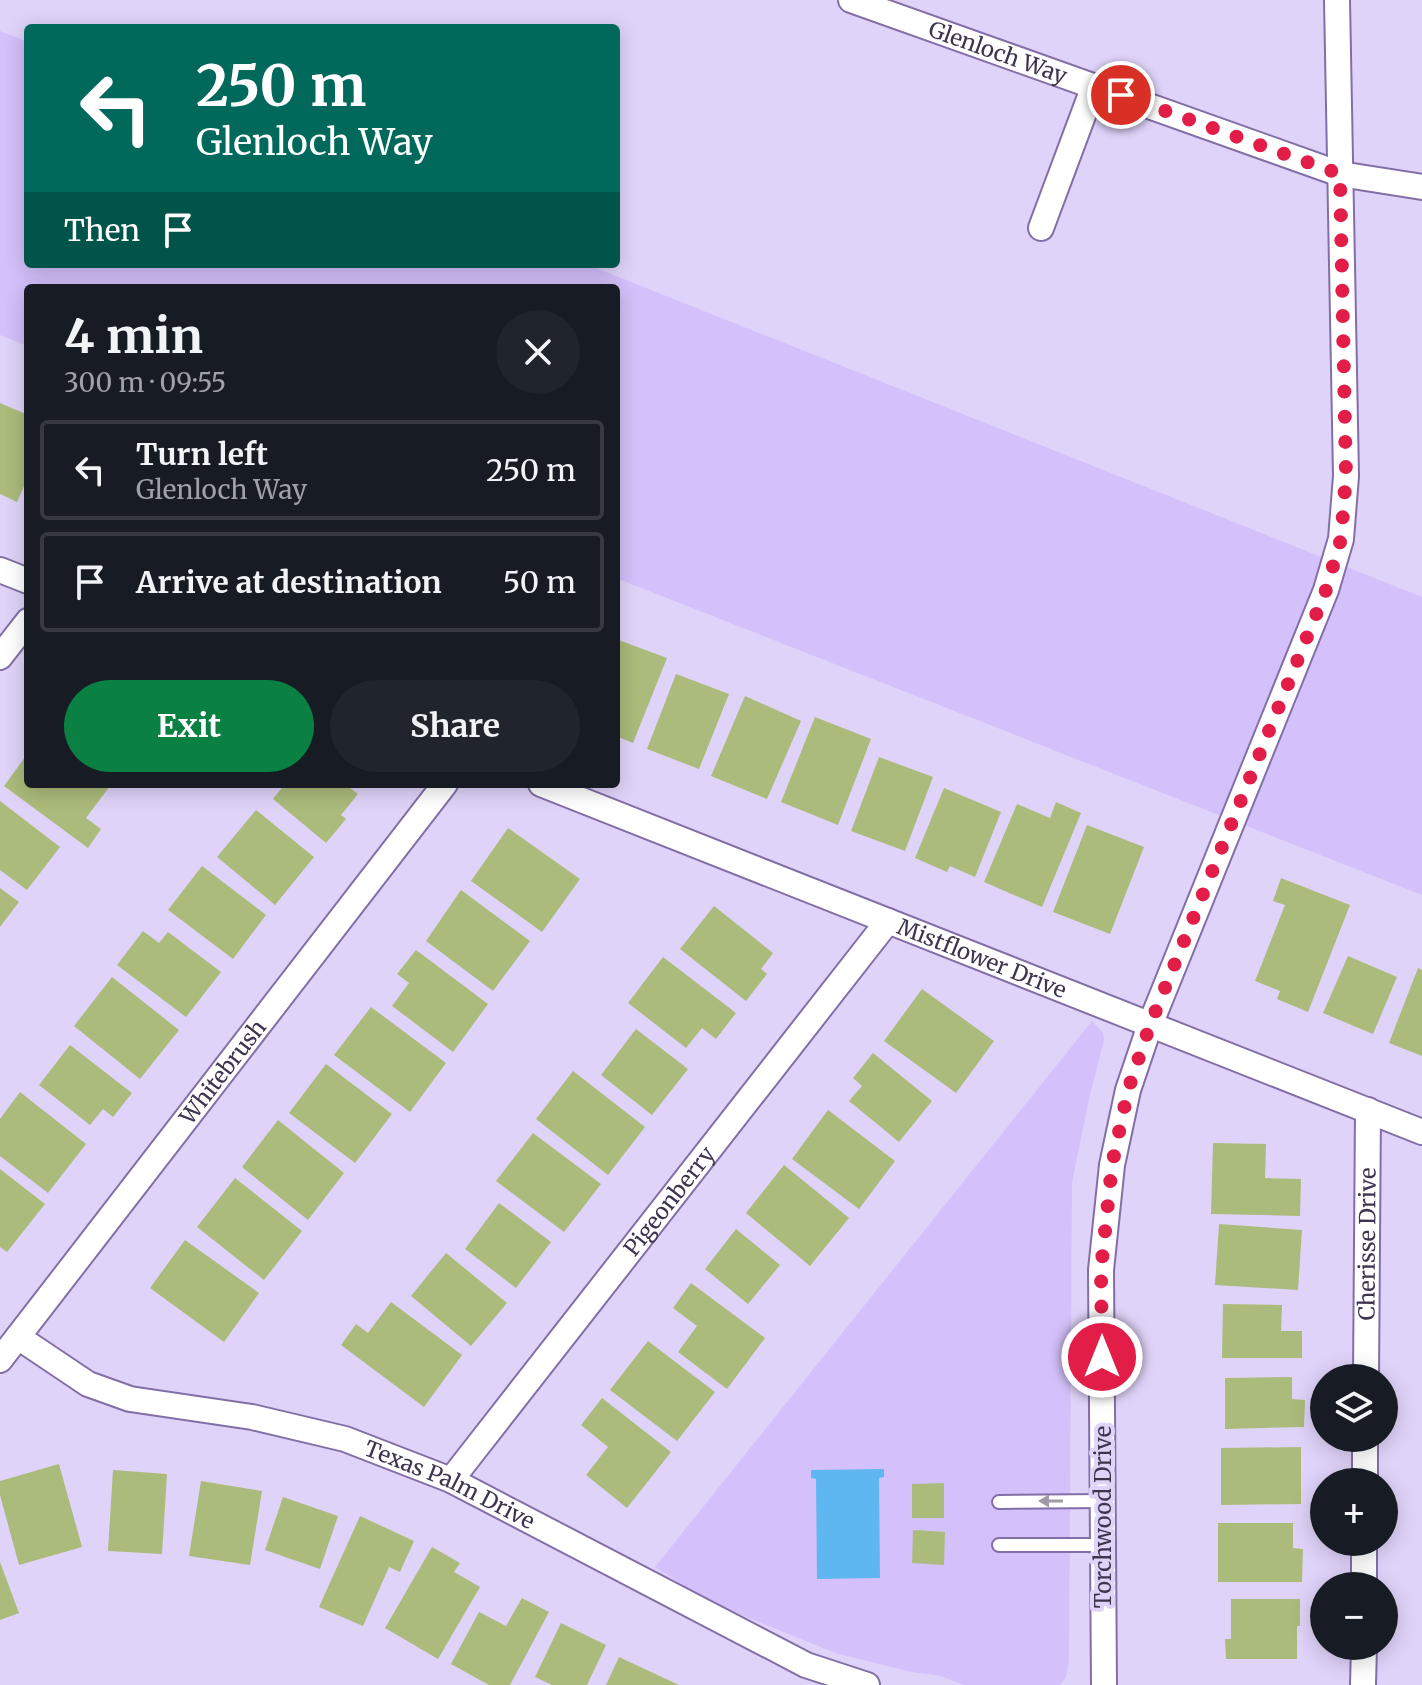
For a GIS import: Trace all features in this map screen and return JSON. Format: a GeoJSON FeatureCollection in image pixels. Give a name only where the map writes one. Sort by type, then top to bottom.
{"type":"FeatureCollection","features":[{"type":"Feature","properties":{"kind":"street","name":"Glenloch Way"},"geometry":{"type":"LineString","coordinates":[[851,0],[1340,174],[1422,187]]}},
{"type":"Feature","properties":{"kind":"street","name":"Torchwood Drive"},"geometry":{"type":"LineString","coordinates":[[1104,1685],[1101,1270],[1112,1165],[1128,1090],[1150,1025],[1326,590],[1341,539],[1346,476],[1337,0]]}},
{"type":"Feature","properties":{"kind":"street"},"geometry":{"type":"LineString","coordinates":[[1041,228],[1094,86]]}},
{"type":"Feature","properties":{"kind":"street"},"geometry":{"type":"LineString","coordinates":[[0,570],[24,579]]}},
{"type":"Feature","properties":{"kind":"street"},"geometry":{"type":"LineString","coordinates":[[0,657],[24,626]]}},
{"type":"Feature","properties":{"kind":"street","name":"Whitebrush"},"geometry":{"type":"LineString","coordinates":[[0,1360],[442,788]]}},
{"type":"Feature","properties":{"kind":"street","name":"Mistflower Drive"},"geometry":{"type":"LineString","coordinates":[[551,788],[1422,1132]]}},
{"type":"Feature","properties":{"kind":"street","name":"Pigeonberry"},"geometry":{"type":"LineString","coordinates":[[451,1480],[888,921]]}},
{"type":"Feature","properties":{"kind":"street","name":"Cherisse Drive"},"geometry":{"type":"LineString","coordinates":[[1366,1364],[1368,1110]]}},
{"type":"Feature","properties":{"kind":"street","name":"Texas Palm Drive"},"geometry":{"type":"LineString","coordinates":[[18,1337],[88,1384],[130,1399],[252,1417],[345,1439],[451,1480],[806,1665],[867,1685]]}},
{"type":"Feature","properties":{"kind":"street"},"geometry":{"type":"LineString","coordinates":[[1363,1685],[1364,1660]]}},
{"type":"Feature","properties":{"kind":"lane"},"geometry":{"type":"LineString","coordinates":[[999,1502],[1103,1501]]}},
{"type":"Feature","properties":{"kind":"lane"},"geometry":{"type":"LineString","coordinates":[[999,1545],[1103,1545]]}},
{"type":"Feature","properties":{"kind":"shaded area"},"geometry":{"type":"Polygon","coordinates":[[[0,31],[24,40],[24,268],[596,268],[1422,597],[1422,895],[620,580],[620,284],[24,284],[24,344],[0,335],[0,31]]]}},
{"type":"Feature","properties":{"kind":"shaded area"},"geometry":{"type":"Polygon","coordinates":[[[1092,1021],[1103,1033],[1104,1040],[1072,1182],[1069,1661],[1066,1677],[1060,1685],[964,1685],[941,1676],[838,1654],[710,1602],[655,1567],[1092,1021]]]}},
{"type":"Feature","properties":{"kind":"water"},"geometry":{"type":"Polygon","coordinates":[[[884,1469],[884,1477],[879,1478],[880,1578],[817,1579],[816,1479],[811,1478],[811,1470],[884,1469]]]}},
{"type":"Feature","properties":{"kind":"building"},"geometry":{"type":"Polygon","coordinates":[[[0,403],[24,413],[24,486],[17,502],[0,494],[0,403]]]}},
{"type":"Feature","properties":{"kind":"building"},"geometry":{"type":"Polygon","coordinates":[[[620,640],[667,658],[633,743],[620,738],[620,640]]]}},
{"type":"Feature","properties":{"kind":"building"},"geometry":{"type":"Polygon","coordinates":[[[676,674],[729,694],[699,769],[647,749],[676,674]]]}},
{"type":"Feature","properties":{"kind":"building"},"geometry":{"type":"Polygon","coordinates":[[[745,696],[801,721],[767,799],[711,776],[745,696]]]}},
{"type":"Feature","properties":{"kind":"building"},"geometry":{"type":"Polygon","coordinates":[[[815,717],[871,739],[838,825],[781,802],[815,717]]]}},
{"type":"Feature","properties":{"kind":"building"},"geometry":{"type":"Polygon","coordinates":[[[879,757],[933,777],[905,851],[851,831],[879,757]]]}},
{"type":"Feature","properties":{"kind":"building"},"geometry":{"type":"Polygon","coordinates":[[[24,758],[24,788],[108,788],[86,818],[101,829],[88,848],[4,786],[24,758]]]}},
{"type":"Feature","properties":{"kind":"building"},"geometry":{"type":"Polygon","coordinates":[[[282,788],[350,788],[358,794],[341,815],[346,819],[326,843],[273,799],[282,788]]]}},
{"type":"Feature","properties":{"kind":"building"},"geometry":{"type":"Polygon","coordinates":[[[944,788],[1001,812],[975,877],[950,866],[947,872],[915,858],[944,788]]]}},
{"type":"Feature","properties":{"kind":"building"},"geometry":{"type":"Polygon","coordinates":[[[0,801],[60,847],[27,890],[0,870],[0,801]]]}},
{"type":"Feature","properties":{"kind":"building"},"geometry":{"type":"Polygon","coordinates":[[[1056,802],[1081,813],[1042,907],[984,882],[1017,804],[1050,818],[1056,802]]]}},
{"type":"Feature","properties":{"kind":"building"},"geometry":{"type":"Polygon","coordinates":[[[256,810],[314,857],[275,905],[217,857],[256,810]]]}},
{"type":"Feature","properties":{"kind":"building"},"geometry":{"type":"Polygon","coordinates":[[[1087,825],[1144,847],[1110,934],[1053,912],[1087,825]]]}},
{"type":"Feature","properties":{"kind":"building"},"geometry":{"type":"Polygon","coordinates":[[[508,828],[580,879],[542,932],[471,881],[508,828]]]}},
{"type":"Feature","properties":{"kind":"building"},"geometry":{"type":"Polygon","coordinates":[[[202,866],[266,915],[233,959],[168,910],[202,866]]]}},
{"type":"Feature","properties":{"kind":"building"},"geometry":{"type":"Polygon","coordinates":[[[1281,878],[1350,905],[1308,1012],[1277,999],[1280,991],[1255,981],[1285,905],[1273,901],[1281,878]]]}},
{"type":"Feature","properties":{"kind":"building"},"geometry":{"type":"Polygon","coordinates":[[[0,888],[19,902],[0,927],[0,888]]]}},
{"type":"Feature","properties":{"kind":"building"},"geometry":{"type":"Polygon","coordinates":[[[461,890],[530,941],[493,991],[426,941],[461,890]]]}},
{"type":"Feature","properties":{"kind":"building"},"geometry":{"type":"Polygon","coordinates":[[[714,906],[773,953],[761,969],[767,974],[746,1001],[680,949],[714,906]]]}},
{"type":"Feature","properties":{"kind":"building"},"geometry":{"type":"Polygon","coordinates":[[[143,931],[159,943],[168,932],[221,972],[186,1017],[117,965],[143,931]]]}},
{"type":"Feature","properties":{"kind":"building"},"geometry":{"type":"Polygon","coordinates":[[[416,950],[488,1004],[453,1052],[392,1006],[409,983],[397,974],[416,950]]]}},
{"type":"Feature","properties":{"kind":"building"},"geometry":{"type":"Polygon","coordinates":[[[1348,956],[1397,977],[1373,1034],[1323,1013],[1348,956]]]}},
{"type":"Feature","properties":{"kind":"building"},"geometry":{"type":"Polygon","coordinates":[[[663,957],[736,1013],[716,1039],[702,1028],[686,1048],[628,1003],[663,957]]]}},
{"type":"Feature","properties":{"kind":"building"},"geometry":{"type":"Polygon","coordinates":[[[1418,968],[1422,970],[1422,1056],[1389,1043],[1418,968]]]}},
{"type":"Feature","properties":{"kind":"building"},"geometry":{"type":"Polygon","coordinates":[[[112,977],[179,1030],[140,1079],[74,1026],[112,977]]]}},
{"type":"Feature","properties":{"kind":"building"},"geometry":{"type":"Polygon","coordinates":[[[922,989],[994,1041],[956,1093],[884,1041],[922,989]]]}},
{"type":"Feature","properties":{"kind":"building"},"geometry":{"type":"Polygon","coordinates":[[[371,1007],[446,1063],[410,1112],[334,1055],[371,1007]]]}},
{"type":"Feature","properties":{"kind":"building"},"geometry":{"type":"Polygon","coordinates":[[[636,1029],[688,1069],[652,1115],[601,1075],[636,1029]]]}},
{"type":"Feature","properties":{"kind":"building"},"geometry":{"type":"Polygon","coordinates":[[[70,1045],[132,1093],[113,1117],[103,1109],[90,1125],[39,1085],[70,1045]]]}},
{"type":"Feature","properties":{"kind":"building"},"geometry":{"type":"Polygon","coordinates":[[[873,1053],[932,1101],[899,1142],[849,1101],[862,1086],[853,1078],[873,1053]]]}},
{"type":"Feature","properties":{"kind":"building"},"geometry":{"type":"Polygon","coordinates":[[[326,1064],[392,1114],[355,1163],[289,1113],[326,1064]]]}},
{"type":"Feature","properties":{"kind":"building"},"geometry":{"type":"Polygon","coordinates":[[[573,1071],[645,1127],[608,1175],[536,1119],[573,1071]]]}},
{"type":"Feature","properties":{"kind":"building"},"geometry":{"type":"Polygon","coordinates":[[[20,1092],[86,1144],[48,1193],[0,1156],[0,1119],[20,1092]]]}},
{"type":"Feature","properties":{"kind":"building"},"geometry":{"type":"Polygon","coordinates":[[[828,1110],[895,1161],[859,1209],[792,1159],[828,1110]]]}},
{"type":"Feature","properties":{"kind":"building"},"geometry":{"type":"Polygon","coordinates":[[[278,1120],[344,1173],[308,1220],[242,1167],[278,1120]]]}},
{"type":"Feature","properties":{"kind":"building"},"geometry":{"type":"Polygon","coordinates":[[[533,1133],[601,1184],[564,1232],[496,1181],[533,1133]]]}},
{"type":"Feature","properties":{"kind":"building"},"geometry":{"type":"Polygon","coordinates":[[[1213,1143],[1266,1144],[1265,1178],[1301,1179],[1300,1216],[1211,1214],[1213,1143]]]}},
{"type":"Feature","properties":{"kind":"building"},"geometry":{"type":"Polygon","coordinates":[[[784,1165],[849,1218],[810,1266],[746,1213],[784,1165]]]}},
{"type":"Feature","properties":{"kind":"building"},"geometry":{"type":"Polygon","coordinates":[[[0,1169],[45,1204],[7,1252],[0,1247],[0,1169]]]}},
{"type":"Feature","properties":{"kind":"building"},"geometry":{"type":"Polygon","coordinates":[[[235,1178],[302,1231],[264,1280],[197,1227],[235,1178]]]}},
{"type":"Feature","properties":{"kind":"building"},"geometry":{"type":"Polygon","coordinates":[[[499,1203],[551,1242],[516,1288],[465,1249],[499,1203]]]}},
{"type":"Feature","properties":{"kind":"building"},"geometry":{"type":"Polygon","coordinates":[[[1219,1224],[1302,1230],[1298,1290],[1215,1285],[1219,1224]]]}},
{"type":"Feature","properties":{"kind":"building"},"geometry":{"type":"Polygon","coordinates":[[[736,1229],[780,1265],[748,1304],[705,1269],[736,1229]]]}},
{"type":"Feature","properties":{"kind":"building"},"geometry":{"type":"Polygon","coordinates":[[[185,1240],[259,1293],[224,1342],[150,1288],[185,1240]]]}},
{"type":"Feature","properties":{"kind":"building"},"geometry":{"type":"Polygon","coordinates":[[[446,1253],[507,1303],[471,1346],[411,1296],[446,1253]]]}},
{"type":"Feature","properties":{"kind":"building"},"geometry":{"type":"Polygon","coordinates":[[[691,1283],[765,1338],[727,1389],[678,1352],[697,1326],[673,1308],[691,1283]]]}},
{"type":"Feature","properties":{"kind":"building"},"geometry":{"type":"Polygon","coordinates":[[[391,1302],[462,1355],[424,1407],[341,1345],[356,1324],[368,1333],[391,1302]]]}},
{"type":"Feature","properties":{"kind":"building"},"geometry":{"type":"Polygon","coordinates":[[[1223,1304],[1282,1305],[1281,1331],[1302,1331],[1302,1358],[1222,1358],[1223,1304]]]}},
{"type":"Feature","properties":{"kind":"building"},"geometry":{"type":"Polygon","coordinates":[[[648,1341],[715,1392],[677,1441],[610,1390],[648,1341]]]}},
{"type":"Feature","properties":{"kind":"building"},"geometry":{"type":"Polygon","coordinates":[[[1292,1377],[1292,1399],[1305,1400],[1304,1427],[1225,1429],[1225,1378],[1292,1377]]]}},
{"type":"Feature","properties":{"kind":"building"},"geometry":{"type":"Polygon","coordinates":[[[602,1398],[671,1452],[627,1508],[586,1475],[608,1447],[581,1425],[602,1398]]]}},
{"type":"Feature","properties":{"kind":"building"},"geometry":{"type":"Polygon","coordinates":[[[1301,1447],[1301,1504],[1221,1505],[1221,1448],[1301,1447]]]}},
{"type":"Feature","properties":{"kind":"building"},"geometry":{"type":"Polygon","coordinates":[[[59,1464],[82,1547],[19,1565],[0,1495],[0,1481],[59,1464]]]}},
{"type":"Feature","properties":{"kind":"building"},"geometry":{"type":"Polygon","coordinates":[[[113,1470],[167,1474],[162,1554],[108,1551],[113,1470]]]}},
{"type":"Feature","properties":{"kind":"building"},"geometry":{"type":"Polygon","coordinates":[[[201,1481],[262,1491],[250,1565],[189,1556],[201,1481]]]}},
{"type":"Feature","properties":{"kind":"building"},"geometry":{"type":"Polygon","coordinates":[[[944,1483],[944,1518],[912,1518],[912,1484],[944,1483]]]}},
{"type":"Feature","properties":{"kind":"building"},"geometry":{"type":"Polygon","coordinates":[[[283,1497],[338,1516],[320,1569],[265,1550],[283,1497]]]}},
{"type":"Feature","properties":{"kind":"building"},"geometry":{"type":"Polygon","coordinates":[[[360,1516],[414,1541],[400,1572],[389,1567],[363,1626],[319,1607],[360,1516]]]}},
{"type":"Feature","properties":{"kind":"building"},"geometry":{"type":"Polygon","coordinates":[[[1218,1523],[1293,1523],[1293,1548],[1303,1549],[1302,1582],[1218,1582],[1218,1523]]]}},
{"type":"Feature","properties":{"kind":"building"},"geometry":{"type":"Polygon","coordinates":[[[913,1530],[945,1532],[944,1565],[912,1563],[913,1530]]]}},
{"type":"Feature","properties":{"kind":"building"},"geometry":{"type":"Polygon","coordinates":[[[432,1547],[460,1563],[454,1572],[480,1587],[438,1659],[385,1628],[432,1547]]]}},
{"type":"Feature","properties":{"kind":"building"},"geometry":{"type":"Polygon","coordinates":[[[0,1562],[19,1613],[0,1620],[0,1562]]]}},
{"type":"Feature","properties":{"kind":"building"},"geometry":{"type":"Polygon","coordinates":[[[522,1598],[549,1612],[510,1685],[489,1685],[451,1664],[479,1612],[506,1626],[522,1598]]]}},
{"type":"Feature","properties":{"kind":"building"},"geometry":{"type":"Polygon","coordinates":[[[1231,1599],[1300,1599],[1297,1659],[1226,1659],[1225,1639],[1231,1639],[1231,1599]]]}},
{"type":"Feature","properties":{"kind":"building"},"geometry":{"type":"Polygon","coordinates":[[[561,1623],[606,1645],[587,1685],[552,1685],[535,1677],[561,1623]]]}},
{"type":"Feature","properties":{"kind":"building"},"geometry":{"type":"Polygon","coordinates":[[[619,1657],[679,1685],[606,1685],[619,1657]]]}},
{"type":"Feature","properties":{"kind":"route"},"geometry":{"type":"LineString","coordinates":[[1102,1357],[1101,1270],[1112,1165],[1128,1090],[1150,1025],[1326,590],[1341,539],[1346,476],[1340,174],[1121,95]]}}]}
